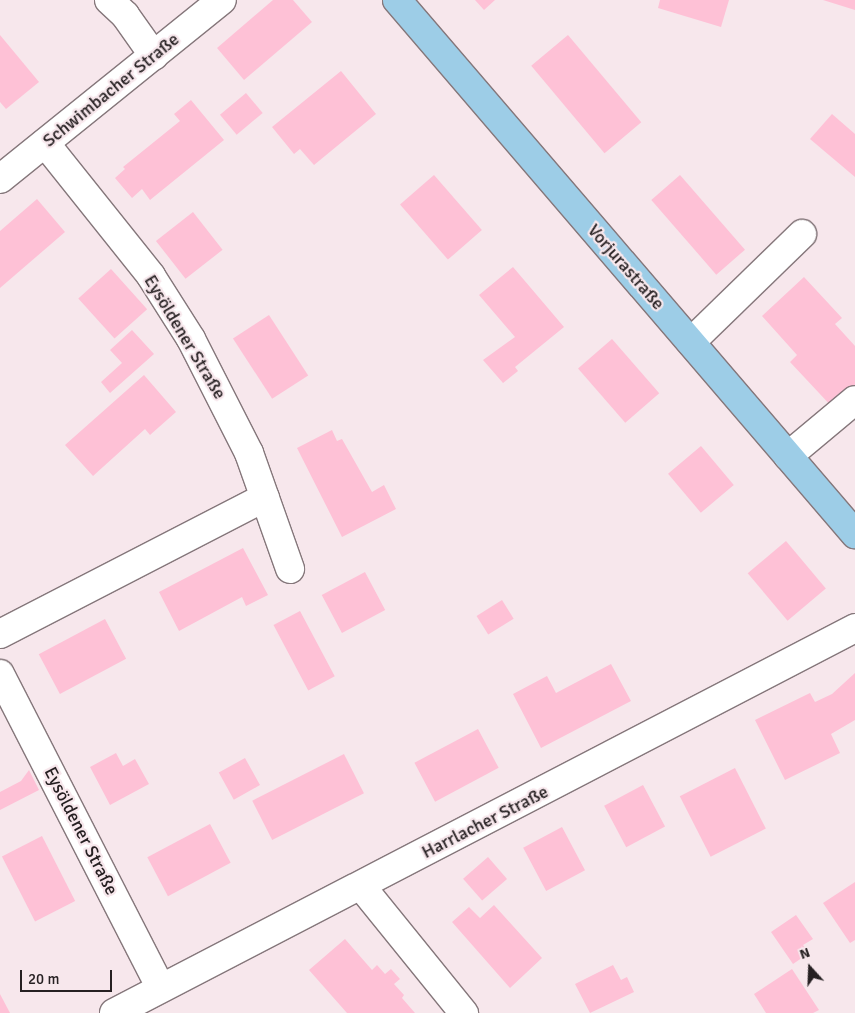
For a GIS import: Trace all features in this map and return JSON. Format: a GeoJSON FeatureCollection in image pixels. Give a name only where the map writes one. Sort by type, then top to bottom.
{"type":"FeatureCollection","features":[{"type":"Feature","properties":{"kind":"main road","name":"Vorjurastraße"},"geometry":{"type":"LineString","coordinates":[[397,0],[855,534]]}},
{"type":"Feature","properties":{"kind":"street"},"geometry":{"type":"LineString","coordinates":[[109,0],[125,15],[154,56]]}},
{"type":"Feature","properties":{"kind":"street","name":"Schwimbacher Straße"},"geometry":{"type":"LineString","coordinates":[[0,179],[222,0]]}},
{"type":"Feature","properties":{"kind":"street","name":"Eysöldener Straße"},"geometry":{"type":"LineString","coordinates":[[45,143],[171,304],[231,416],[265,497],[290,569]]}},
{"type":"Feature","properties":{"kind":"street"},"geometry":{"type":"LineString","coordinates":[[691,342],[802,234]]}},
{"type":"Feature","properties":{"kind":"street"},"geometry":{"type":"LineString","coordinates":[[788,456],[855,400]]}},
{"type":"Feature","properties":{"kind":"street"},"geometry":{"type":"LineString","coordinates":[[0,634],[265,497]]}},
{"type":"Feature","properties":{"kind":"street","name":"Harrlacher Straße"},"geometry":{"type":"LineString","coordinates":[[114,1013],[855,628]]}},
{"type":"Feature","properties":{"kind":"street","name":"Eysöldener Straße"},"geometry":{"type":"LineString","coordinates":[[0,674],[161,988]]}},
{"type":"Feature","properties":{"kind":"street"},"geometry":{"type":"LineString","coordinates":[[361,886],[464,1013]]}},
{"type":"Feature","properties":{"kind":"building"},"geometry":{"type":"Polygon","coordinates":[[[273,0],[293,0],[312,22],[244,80],[217,48],[273,0]]]}},
{"type":"Feature","properties":{"kind":"building"},"geometry":{"type":"Polygon","coordinates":[[[475,0],[495,0],[484,10],[475,0]]]}},
{"type":"Feature","properties":{"kind":"building"},"geometry":{"type":"Polygon","coordinates":[[[660,0],[729,0],[721,27],[658,8],[660,0]]]}},
{"type":"Feature","properties":{"kind":"building"},"geometry":{"type":"Polygon","coordinates":[[[823,0],[855,0],[855,10],[823,0]]]}},
{"type":"Feature","properties":{"kind":"building"},"geometry":{"type":"Polygon","coordinates":[[[0,35],[39,82],[6,109],[0,102],[0,35]]]}},
{"type":"Feature","properties":{"kind":"building"},"geometry":{"type":"Polygon","coordinates":[[[568,35],[641,122],[605,153],[531,66],[568,35]]]}},
{"type":"Feature","properties":{"kind":"building"},"geometry":{"type":"Polygon","coordinates":[[[341,71],[376,114],[314,165],[300,149],[294,154],[272,127],[341,71]]]}},
{"type":"Feature","properties":{"kind":"building"},"geometry":{"type":"Polygon","coordinates":[[[246,93],[263,113],[237,135],[220,115],[246,93]]]}},
{"type":"Feature","properties":{"kind":"building"},"geometry":{"type":"Polygon","coordinates":[[[191,100],[224,140],[150,200],[142,189],[132,198],[115,178],[125,169],[123,167],[180,121],[174,114],[191,100]]]}},
{"type":"Feature","properties":{"kind":"building"},"geometry":{"type":"Polygon","coordinates":[[[832,114],[855,134],[855,177],[810,139],[832,114]]]}},
{"type":"Feature","properties":{"kind":"building"},"geometry":{"type":"Polygon","coordinates":[[[434,175],[482,230],[448,260],[400,205],[434,175]]]}},
{"type":"Feature","properties":{"kind":"building"},"geometry":{"type":"Polygon","coordinates":[[[680,175],[745,250],[716,275],[651,200],[680,175]]]}},
{"type":"Feature","properties":{"kind":"building"},"geometry":{"type":"Polygon","coordinates":[[[37,199],[65,232],[0,288],[0,231],[37,199]]]}},
{"type":"Feature","properties":{"kind":"building"},"geometry":{"type":"Polygon","coordinates":[[[193,212],[223,250],[186,279],[156,241],[193,212]]]}},
{"type":"Feature","properties":{"kind":"building"},"geometry":{"type":"Polygon","coordinates":[[[513,267],[564,327],[515,367],[518,371],[503,383],[483,360],[515,337],[479,295],[513,267]]]}},
{"type":"Feature","properties":{"kind":"building"},"geometry":{"type":"Polygon","coordinates":[[[111,269],[147,309],[114,339],[78,298],[111,269]]]}},
{"type":"Feature","properties":{"kind":"building"},"geometry":{"type":"Polygon","coordinates":[[[804,277],[842,318],[835,324],[855,346],[855,390],[834,409],[790,362],[797,355],[762,316],[804,277]]]}},
{"type":"Feature","properties":{"kind":"building"},"geometry":{"type":"Polygon","coordinates":[[[269,315],[308,375],[272,399],[233,338],[269,315]]]}},
{"type":"Feature","properties":{"kind":"building"},"geometry":{"type":"Polygon","coordinates":[[[132,330],[154,354],[110,393],[101,382],[122,363],[110,350],[132,330]]]}},
{"type":"Feature","properties":{"kind":"building"},"geometry":{"type":"Polygon","coordinates":[[[612,339],[659,393],[625,423],[578,369],[612,339]]]}},
{"type":"Feature","properties":{"kind":"building"},"geometry":{"type":"Polygon","coordinates":[[[144,375],[176,412],[150,435],[145,429],[93,476],[65,445],[144,375]]]}},
{"type":"Feature","properties":{"kind":"building"},"geometry":{"type":"Polygon","coordinates":[[[332,430],[337,441],[342,439],[372,492],[384,485],[396,509],[342,537],[297,448],[332,430]]]}},
{"type":"Feature","properties":{"kind":"building"},"geometry":{"type":"Polygon","coordinates":[[[701,446],[734,485],[701,513],[668,474],[701,446]]]}},
{"type":"Feature","properties":{"kind":"building"},"geometry":{"type":"Polygon","coordinates":[[[786,541],[826,588],[788,621],[748,573],[786,541]]]}},
{"type":"Feature","properties":{"kind":"building"},"geometry":{"type":"Polygon","coordinates":[[[243,548],[268,595],[246,606],[242,597],[179,631],[159,592],[243,548]]]}},
{"type":"Feature","properties":{"kind":"building"},"geometry":{"type":"Polygon","coordinates":[[[365,572],[385,610],[342,633],[322,595],[365,572]]]}},
{"type":"Feature","properties":{"kind":"building"},"geometry":{"type":"Polygon","coordinates":[[[502,600],[514,619],[488,635],[477,616],[502,600]]]}},
{"type":"Feature","properties":{"kind":"building"},"geometry":{"type":"Polygon","coordinates":[[[300,611],[335,676],[308,690],[274,625],[300,611]]]}},
{"type":"Feature","properties":{"kind":"building"},"geometry":{"type":"Polygon","coordinates":[[[105,619],[126,659],[60,694],[39,654],[105,619]]]}},
{"type":"Feature","properties":{"kind":"building"},"geometry":{"type":"Polygon","coordinates":[[[611,664],[631,701],[541,748],[513,694],[547,676],[556,693],[611,664]]]}},
{"type":"Feature","properties":{"kind":"building"},"geometry":{"type":"Polygon","coordinates":[[[855,673],[855,720],[831,734],[840,753],[785,780],[755,720],[810,693],[815,702],[832,694],[855,673]]]}},
{"type":"Feature","properties":{"kind":"building"},"geometry":{"type":"Polygon","coordinates":[[[478,729],[499,768],[435,802],[414,763],[478,729]]]}},
{"type":"Feature","properties":{"kind":"building"},"geometry":{"type":"Polygon","coordinates":[[[116,753],[123,766],[135,759],[149,784],[110,805],[90,767],[116,753]]]}},
{"type":"Feature","properties":{"kind":"building"},"geometry":{"type":"Polygon","coordinates":[[[344,754],[364,793],[272,840],[252,801],[344,754]]]}},
{"type":"Feature","properties":{"kind":"building"},"geometry":{"type":"Polygon","coordinates":[[[245,758],[260,785],[234,800],[219,773],[245,758]]]}},
{"type":"Feature","properties":{"kind":"building"},"geometry":{"type":"Polygon","coordinates":[[[735,768],[766,829],[711,857],[680,796],[735,768]]]}},
{"type":"Feature","properties":{"kind":"building"},"geometry":{"type":"Polygon","coordinates":[[[29,770],[39,790],[0,810],[0,792],[21,781],[29,770]]]}},
{"type":"Feature","properties":{"kind":"building"},"geometry":{"type":"Polygon","coordinates":[[[643,785],[665,826],[626,847],[604,806],[643,785]]]}},
{"type":"Feature","properties":{"kind":"building"},"geometry":{"type":"Polygon","coordinates":[[[210,824],[231,863],[168,896],[147,857],[210,824]]]}},
{"type":"Feature","properties":{"kind":"building"},"geometry":{"type":"Polygon","coordinates":[[[562,827],[585,870],[546,891],[523,848],[562,827]]]}},
{"type":"Feature","properties":{"kind":"building"},"geometry":{"type":"Polygon","coordinates":[[[42,836],[75,901],[35,921],[2,856],[42,836]]]}},
{"type":"Feature","properties":{"kind":"building"},"geometry":{"type":"Polygon","coordinates":[[[488,857],[507,879],[482,901],[463,879],[488,857]]]}},
{"type":"Feature","properties":{"kind":"building"},"geometry":{"type":"Polygon","coordinates":[[[855,882],[855,940],[850,943],[823,903],[855,882]]]}},
{"type":"Feature","properties":{"kind":"building"},"geometry":{"type":"Polygon","coordinates":[[[494,905],[542,958],[510,988],[452,922],[469,907],[480,918],[494,905]]]}},
{"type":"Feature","properties":{"kind":"building"},"geometry":{"type":"Polygon","coordinates":[[[796,915],[813,939],[803,945],[809,953],[793,964],[771,932],[796,915]]]}},
{"type":"Feature","properties":{"kind":"building"},"geometry":{"type":"Polygon","coordinates":[[[345,939],[372,970],[377,965],[385,974],[391,969],[400,979],[394,984],[404,995],[402,998],[415,1013],[347,1013],[309,970],[345,939]]]}},
{"type":"Feature","properties":{"kind":"building"},"geometry":{"type":"Polygon","coordinates":[[[613,965],[621,980],[627,977],[634,992],[590,1013],[575,984],[613,965]]]}},
{"type":"Feature","properties":{"kind":"building"},"geometry":{"type":"Polygon","coordinates":[[[792,969],[819,1010],[813,1013],[766,1013],[754,994],[792,969]]]}},
{"type":"Feature","properties":{"kind":"building"},"geometry":{"type":"Polygon","coordinates":[[[0,994],[10,1013],[0,1013],[0,994]]]}}]}
